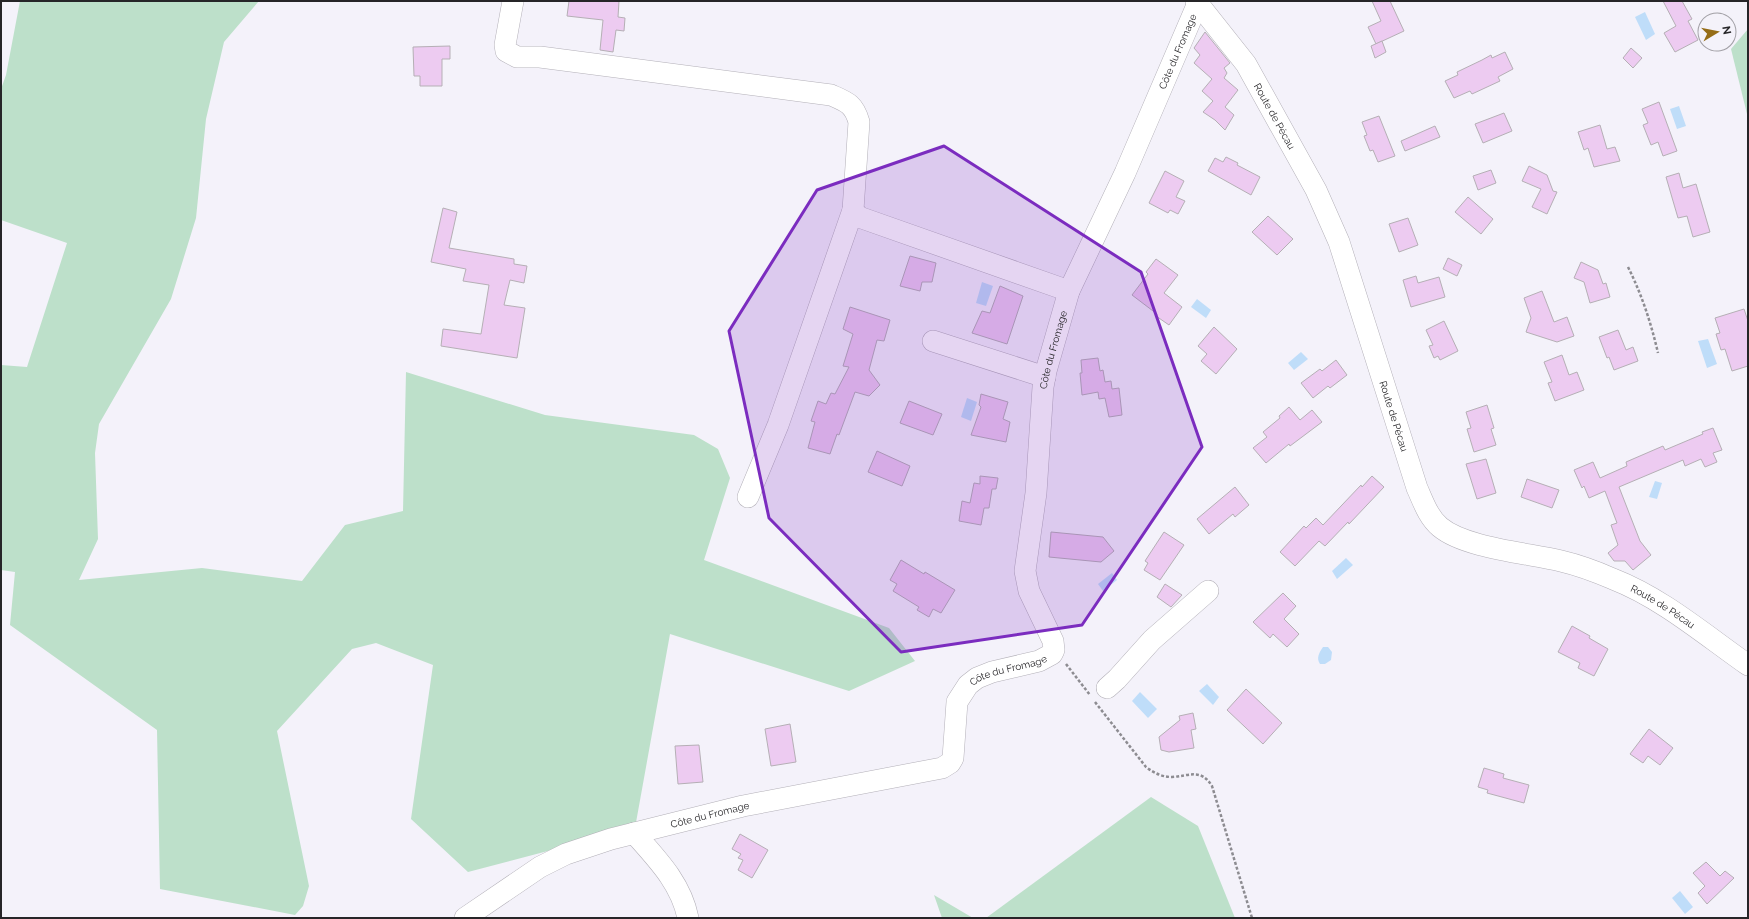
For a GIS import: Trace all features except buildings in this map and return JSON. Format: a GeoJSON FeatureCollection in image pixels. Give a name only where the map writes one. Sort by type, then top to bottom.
{"type":"FeatureCollection","features":[{"type":"Feature","properties":{"kind":"street"},"geometry":{"type":"LineString","coordinates":[[512,1],[505,45],[506,51],[517,57],[540,57],[831,95],[849,103],[856,111],[859,122],[853,210],[778,425],[748,497]]}},
{"type":"Feature","properties":{"kind":"street","name":"Côte du Fromage"},"geometry":{"type":"LineString","coordinates":[[465,918],[540,867],[566,854],[611,839],[743,806],[942,768],[953,758],[957,702],[968,685],[977,678],[992,672],[1039,661],[1052,654],[1054,650],[1053,641],[1029,591],[1025,571],[1036,493],[1045,377],[1069,291],[1125,173],[1197,2]]}},
{"type":"Feature","properties":{"kind":"street","name":"Route de Pécau"},"geometry":{"type":"LineString","coordinates":[[1197,2],[1246,64],[1316,190],[1339,242],[1416,488],[1428,513],[1435,522],[1441,528],[1465,541],[1563,561],[1613,578],[1659,602],[1748,665]]}},
{"type":"Feature","properties":{"kind":"street"},"geometry":{"type":"LineString","coordinates":[[853,210],[859,217],[1069,291]]}},
{"type":"Feature","properties":{"kind":"street"},"geometry":{"type":"LineString","coordinates":[[933,341],[1045,377]]}},
{"type":"Feature","properties":{"kind":"street"},"geometry":{"type":"LineString","coordinates":[[1107,688],[1152,640],[1208,591]]}},
{"type":"Feature","properties":{"kind":"street"},"geometry":{"type":"LineString","coordinates":[[634,833],[664,866],[680,892],[688,918]]}},
{"type":"Feature","properties":{"kind":"path"},"geometry":{"type":"LineString","coordinates":[[1628,267],[1648,316],[1658,353]]}},
{"type":"Feature","properties":{"kind":"path"},"geometry":{"type":"LineString","coordinates":[[1054,650],[1146,767],[1158,775],[1171,777],[1192,774],[1202,775],[1208,779],[1217,801],[1252,918]]}},
{"type":"Feature","properties":{"kind":"highlighted area"},"geometry":{"type":"Polygon","coordinates":[[[944,146],[1141,272],[1202,447],[1082,625],[901,652],[769,518],[729,331],[817,190],[944,146]]]}},
{"type":"Feature","properties":{"kind":"green space"},"geometry":{"type":"Polygon","coordinates":[[[20,1],[259,1],[224,42],[206,119],[196,218],[171,299],[99,424],[95,453],[98,539],[79,580],[202,568],[302,581],[345,525],[403,511],[406,372],[545,415],[694,435],[718,449],[730,478],[704,560],[889,628],[915,661],[849,691],[670,634],[635,828],[468,872],[411,819],[433,665],[376,643],[352,649],[277,731],[309,886],[303,906],[295,915],[160,889],[157,730],[10,625],[15,572],[1,570],[1,365],[27,367],[67,243],[1,220],[1,89],[6,75],[20,1]]]}},
{"type":"Feature","properties":{"kind":"green space"},"geometry":{"type":"Polygon","coordinates":[[[1748,29],[1748,118],[1732,52],[1737,52],[1737,42],[1748,29]]]}},
{"type":"Feature","properties":{"kind":"green space"},"geometry":{"type":"Polygon","coordinates":[[[1151,797],[1198,826],[1235,918],[986,918],[1151,797]]]}},
{"type":"Feature","properties":{"kind":"green space"},"geometry":{"type":"Polygon","coordinates":[[[934,895],[973,918],[942,918],[934,895]]]}},
{"type":"Feature","properties":{"kind":"water"},"geometry":{"type":"Polygon","coordinates":[[[1645,12],[1655,34],[1646,40],[1635,17],[1645,12]]]}},
{"type":"Feature","properties":{"kind":"water"},"geometry":{"type":"Polygon","coordinates":[[[1679,106],[1686,126],[1677,129],[1670,109],[1679,106]]]}},
{"type":"Feature","properties":{"kind":"water"},"geometry":{"type":"Polygon","coordinates":[[[982,282],[993,286],[986,306],[976,303],[982,282]]]}},
{"type":"Feature","properties":{"kind":"water"},"geometry":{"type":"Polygon","coordinates":[[[1197,299],[1211,310],[1206,318],[1191,307],[1197,299]]]}},
{"type":"Feature","properties":{"kind":"water"},"geometry":{"type":"Polygon","coordinates":[[[1708,339],[1717,364],[1707,368],[1698,341],[1708,339]]]}},
{"type":"Feature","properties":{"kind":"water"},"geometry":{"type":"Polygon","coordinates":[[[1301,352],[1308,359],[1294,370],[1288,363],[1301,352]]]}},
{"type":"Feature","properties":{"kind":"water"},"geometry":{"type":"Polygon","coordinates":[[[967,398],[977,402],[971,421],[961,417],[967,398]]]}},
{"type":"Feature","properties":{"kind":"water"},"geometry":{"type":"Polygon","coordinates":[[[1655,481],[1662,483],[1657,499],[1649,497],[1655,481]]]}},
{"type":"Feature","properties":{"kind":"water"},"geometry":{"type":"Polygon","coordinates":[[[1346,558],[1353,565],[1337,579],[1332,571],[1346,558]]]}},
{"type":"Feature","properties":{"kind":"water"},"geometry":{"type":"Polygon","coordinates":[[[1112,573],[1117,580],[1103,591],[1098,584],[1112,573]]]}},
{"type":"Feature","properties":{"kind":"water"},"geometry":{"type":"Polygon","coordinates":[[[1323,647],[1328,647],[1332,652],[1331,660],[1325,664],[1320,664],[1318,656],[1323,647]]]}},
{"type":"Feature","properties":{"kind":"water"},"geometry":{"type":"Polygon","coordinates":[[[1207,684],[1219,697],[1213,705],[1199,691],[1207,684]]]}},
{"type":"Feature","properties":{"kind":"water"},"geometry":{"type":"Polygon","coordinates":[[[1140,692],[1157,709],[1148,718],[1132,701],[1140,692]]]}},
{"type":"Feature","properties":{"kind":"water"},"geometry":{"type":"Polygon","coordinates":[[[1680,891],[1693,907],[1685,914],[1672,898],[1680,891]]]}}]}
